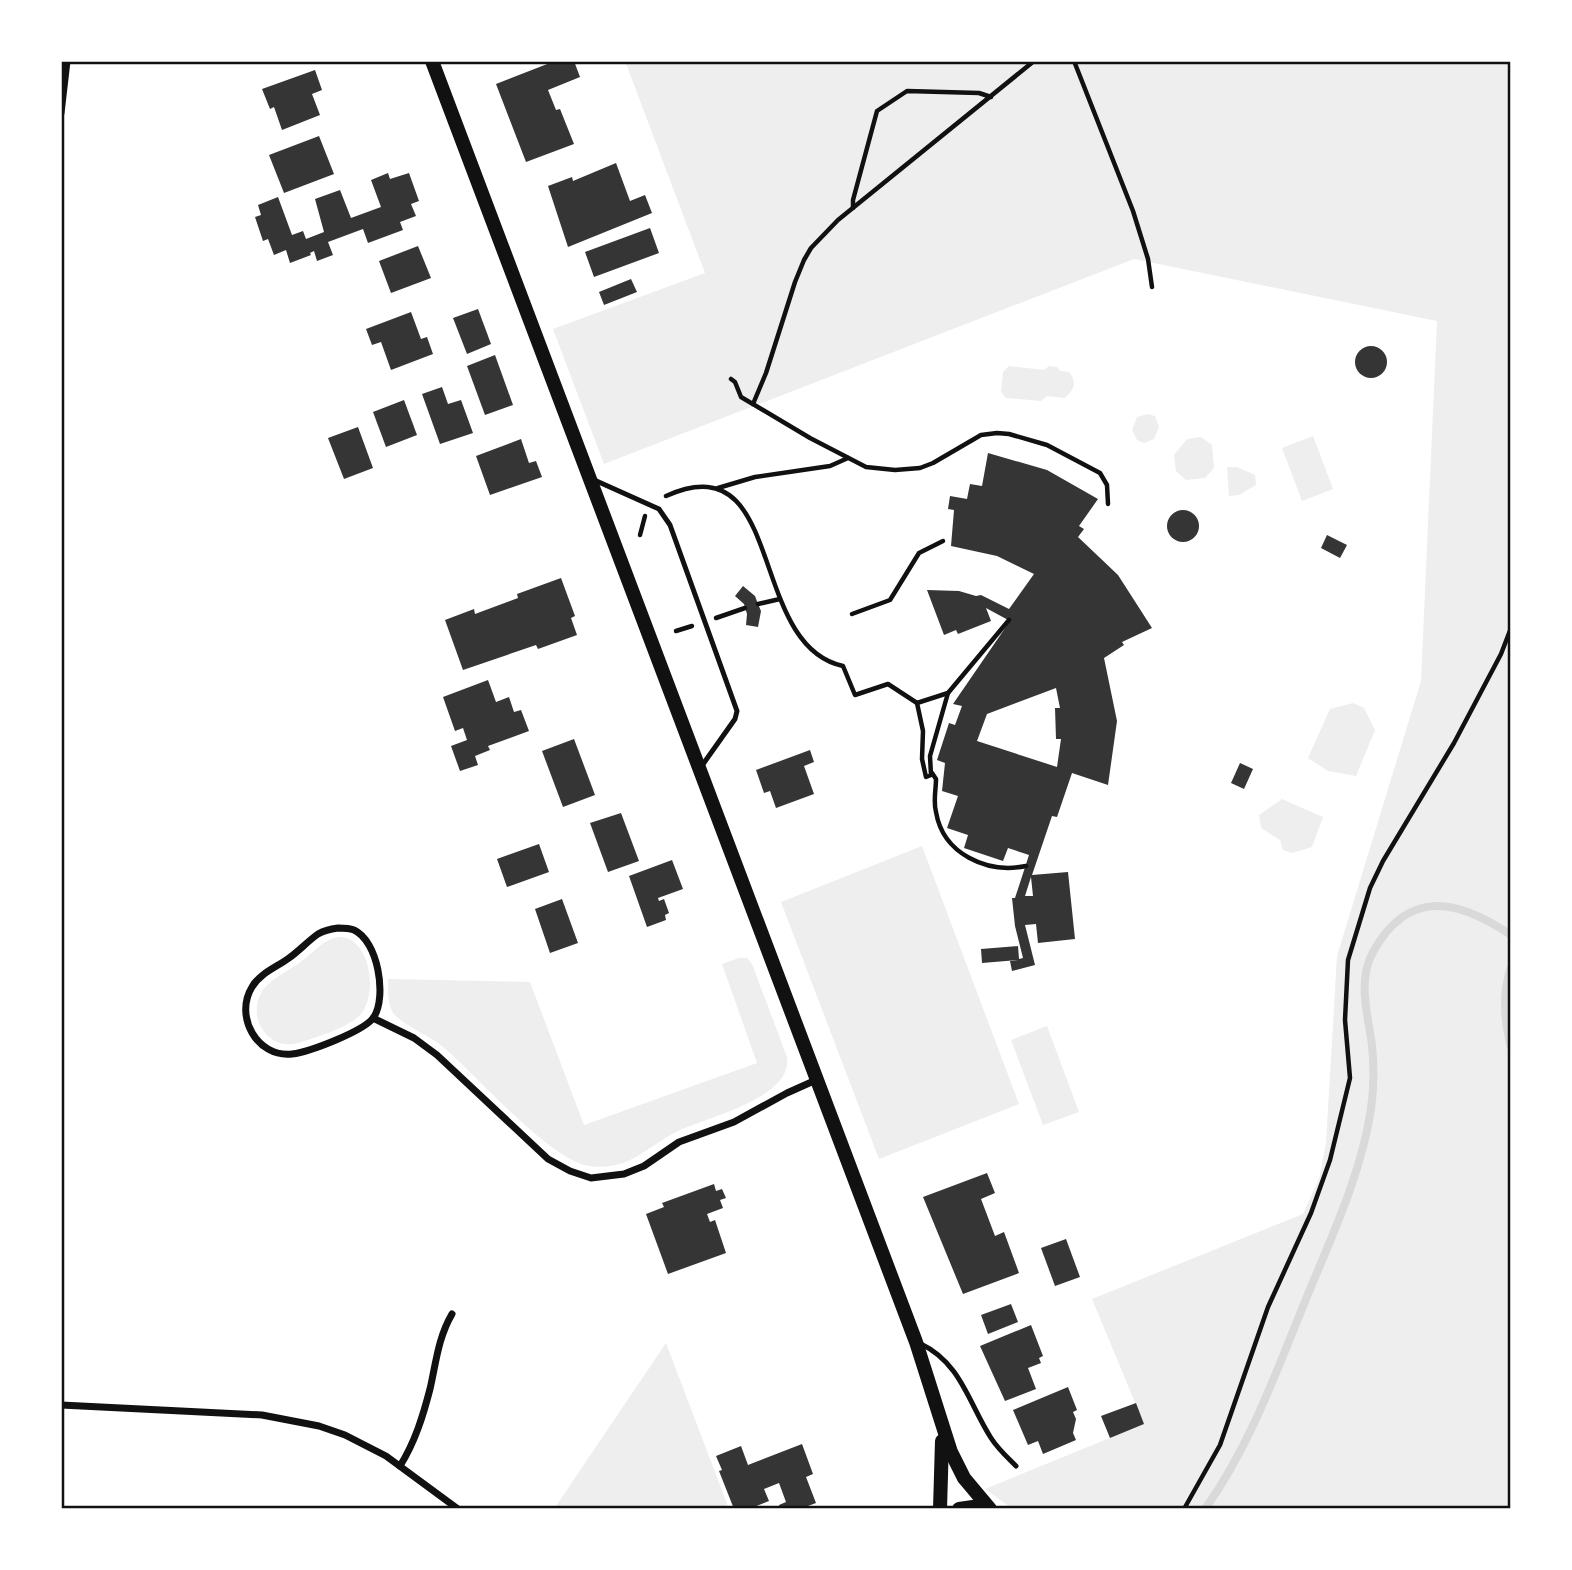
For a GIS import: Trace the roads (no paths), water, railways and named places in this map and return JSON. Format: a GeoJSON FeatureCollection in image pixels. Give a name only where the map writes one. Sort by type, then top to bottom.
{"type":"FeatureCollection","features":[{"type":"Feature","properties":{"kind":"main road"},"geometry":{"type":"LineString","coordinates":[[432,61],[916,1342],[957,1466],[989,1509]]}},
{"type":"Feature","properties":{"kind":"main road"},"geometry":{"type":"LineString","coordinates":[[940,1509],[942,1426]]}},
{"type":"Feature","properties":{"kind":"main road"},"geometry":{"type":"LineString","coordinates":[[959,1509],[980,1506],[989,1509]]}},
{"type":"Feature","properties":{"kind":"street"},"geometry":{"type":"LineString","coordinates":[[61,113],[67,61]]}},
{"type":"Feature","properties":{"kind":"street"},"geometry":{"type":"LineString","coordinates":[[347,928],[356,931],[368,942],[375,960],[379,1004],[373,1018],[350,1034],[302,1052],[288,1054],[272,1051],[258,1041],[247,1024],[246,1005],[252,987],[260,978],[320,933],[328,929],[347,928]]}},
{"type":"Feature","properties":{"kind":"street"},"geometry":{"type":"LineString","coordinates":[[373,1018],[414,1038],[437,1055],[548,1159],[590,1178],[613,1177],[634,1171],[679,1142],[734,1122],[816,1080]]}},
{"type":"Feature","properties":{"kind":"street"},"geometry":{"type":"LineString","coordinates":[[400,1466],[417,1432],[428,1396],[438,1346],[452,1314]]}},
{"type":"Feature","properties":{"kind":"street"},"geometry":{"type":"LineString","coordinates":[[61,1405],[232,1413],[319,1426],[345,1435],[400,1466],[458,1509]]}},
{"type":"Feature","properties":{"kind":"lane"},"geometry":{"type":"LineString","coordinates":[[589,477],[653,506],[664,514],[670,526],[736,707],[735,719],[699,770]]}},
{"type":"Feature","properties":{"kind":"lane"},"geometry":{"type":"LineString","coordinates":[[916,1342],[935,1352],[953,1370],[992,1440],[1016,1466]]}},
{"type":"Feature","properties":{"kind":"waterway"},"geometry":{"type":"LineString","coordinates":[[1205,1509],[1236,1460],[1262,1407],[1353,1182],[1373,1094],[1373,1053],[1365,986],[1368,963],[1373,952],[1387,931],[1402,917],[1419,909],[1436,906],[1473,914],[1511,935]]}},
{"type":"Feature","properties":{"kind":"waterway"},"geometry":{"type":"LineString","coordinates":[[1511,967],[1505,1007],[1511,1047]]}}]}
